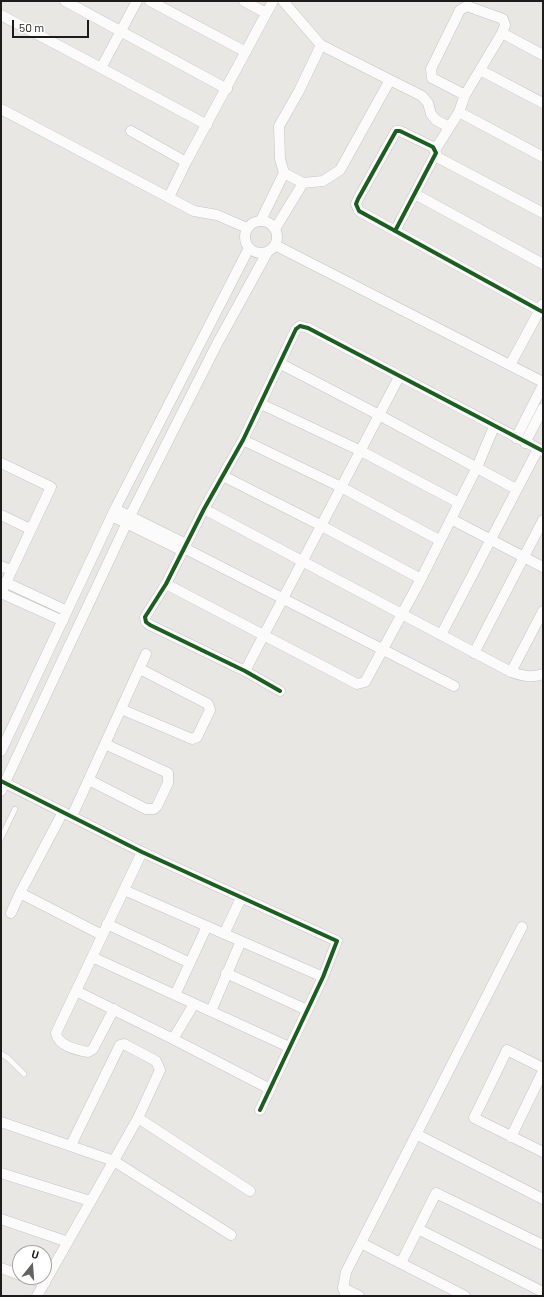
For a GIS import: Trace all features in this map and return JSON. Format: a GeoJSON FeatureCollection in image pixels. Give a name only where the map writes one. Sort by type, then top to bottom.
{"type":"FeatureCollection","features":[{"type":"Feature","properties":{"kind":"street"},"geometry":{"type":"LineString","coordinates":[[65,1],[121,30],[227,89]]}},
{"type":"Feature","properties":{"kind":"street"},"geometry":{"type":"LineString","coordinates":[[100,68],[137,1]]}},
{"type":"Feature","properties":{"kind":"street"},"geometry":{"type":"LineString","coordinates":[[150,1],[246,52]]}},
{"type":"Feature","properties":{"kind":"street"},"geometry":{"type":"LineString","coordinates":[[244,1],[266,13]]}},
{"type":"Feature","properties":{"kind":"street"},"geometry":{"type":"LineString","coordinates":[[169,197],[186,162],[227,89],[273,1]]}},
{"type":"Feature","properties":{"kind":"street"},"geometry":{"type":"LineString","coordinates":[[283,1],[321,44],[422,96],[436,120],[449,127]]}},
{"type":"Feature","properties":{"kind":"street"},"geometry":{"type":"LineString","coordinates":[[395,231],[435,153],[459,112],[465,95],[502,33],[505,25],[503,19],[466,6],[460,10],[431,69],[432,78],[465,95]]}},
{"type":"Feature","properties":{"kind":"street"},"geometry":{"type":"LineString","coordinates":[[1,15],[207,125]]}},
{"type":"Feature","properties":{"kind":"street"},"geometry":{"type":"LineString","coordinates":[[502,33],[543,55]]}},
{"type":"Feature","properties":{"kind":"street"},"geometry":{"type":"LineString","coordinates":[[261,220],[284,173],[280,159],[279,126],[299,91],[321,44]]}},
{"type":"Feature","properties":{"kind":"street"},"geometry":{"type":"LineString","coordinates":[[480,70],[543,103]]}},
{"type":"Feature","properties":{"kind":"street"},"geometry":{"type":"LineString","coordinates":[[284,173],[302,183],[323,181],[340,170],[390,80]]}},
{"type":"Feature","properties":{"kind":"street"},"geometry":{"type":"LineString","coordinates":[[1,109],[194,211],[216,215],[247,228]]}},
{"type":"Feature","properties":{"kind":"street"},"geometry":{"type":"LineString","coordinates":[[459,112],[543,156]]}},
{"type":"Feature","properties":{"kind":"street"},"geometry":{"type":"LineString","coordinates":[[131,131],[186,162]]}},
{"type":"Feature","properties":{"kind":"street"},"geometry":{"type":"LineString","coordinates":[[510,365],[542,309],[359,211],[356,204],[396,131],[404,133],[435,153],[543,213]]}},
{"type":"Feature","properties":{"kind":"street"},"geometry":{"type":"LineString","coordinates":[[275,229],[302,183]]}},
{"type":"Feature","properties":{"kind":"street"},"geometry":{"type":"LineString","coordinates":[[415,194],[543,264]]}},
{"type":"Feature","properties":{"kind":"street"},"geometry":{"type":"LineString","coordinates":[[260,1110],[323,977],[337,941],[142,852],[67,814],[2,785],[128,520],[217,344],[271,248],[277,234],[275,229],[267,221],[256,221],[247,228],[245,240],[249,248],[258,252],[271,248],[510,365],[543,383],[520,440]]}},
{"type":"Feature","properties":{"kind":"street"},"geometry":{"type":"LineString","coordinates":[[1,751],[114,513],[249,248]]}},
{"type":"Feature","properties":{"kind":"street"},"geometry":{"type":"LineString","coordinates":[[280,690],[146,622],[145,617],[166,584],[204,509],[243,440],[280,364],[292,335],[300,326],[308,328],[540,450],[516,489],[441,635]]}},
{"type":"Feature","properties":{"kind":"street"},"geometry":{"type":"LineString","coordinates":[[280,364],[379,415],[516,489]]}},
{"type":"Feature","properties":{"kind":"street"},"geometry":{"type":"LineString","coordinates":[[245,671],[399,377]]}},
{"type":"Feature","properties":{"kind":"street"},"geometry":{"type":"LineString","coordinates":[[260,404],[361,451],[459,503]]}},
{"type":"Feature","properties":{"kind":"street"},"geometry":{"type":"LineString","coordinates":[[520,440],[543,408]]}},
{"type":"Feature","properties":{"kind":"street"},"geometry":{"type":"LineString","coordinates":[[166,584],[358,684],[365,682],[381,649],[421,579],[477,467],[494,427]]}},
{"type":"Feature","properties":{"kind":"street"},"geometry":{"type":"LineString","coordinates":[[243,440],[341,487],[440,540]]}},
{"type":"Feature","properties":{"kind":"street"},"geometry":{"type":"LineString","coordinates":[[1,464],[51,487],[30,529],[6,568],[5,582],[1,593],[65,616]]}},
{"type":"Feature","properties":{"kind":"street"},"geometry":{"type":"LineString","coordinates":[[223,476],[322,526],[421,579]]}},
{"type":"Feature","properties":{"kind":"street"},"geometry":{"type":"LineString","coordinates":[[204,509],[511,672],[524,677],[533,677],[543,674]]}},
{"type":"Feature","properties":{"kind":"street"},"geometry":{"type":"LineString","coordinates":[[114,513],[454,686]]}},
{"type":"Feature","properties":{"kind":"street"},"geometry":{"type":"LineString","coordinates":[[1,515],[30,529]]}},
{"type":"Feature","properties":{"kind":"street"},"geometry":{"type":"LineString","coordinates":[[451,519],[543,567]]}},
{"type":"Feature","properties":{"kind":"street"},"geometry":{"type":"LineString","coordinates":[[474,653],[522,557],[543,520]]}},
{"type":"Feature","properties":{"kind":"street"},"geometry":{"type":"LineString","coordinates":[[5,582],[65,616]]}},
{"type":"Feature","properties":{"kind":"street"},"geometry":{"type":"LineString","coordinates":[[511,672],[543,611]]}},
{"type":"Feature","properties":{"kind":"street"},"geometry":{"type":"LineString","coordinates":[[12,913],[20,893],[89,780],[146,654]]}},
{"type":"Feature","properties":{"kind":"street"},"geometry":{"type":"LineString","coordinates":[[122,709],[192,739],[197,737],[210,710],[210,706],[208,704],[140,669]]}},
{"type":"Feature","properties":{"kind":"street"},"geometry":{"type":"LineString","coordinates":[[89,780],[146,809],[154,809],[157,806],[168,783],[168,773],[105,744]]}},
{"type":"Feature","properties":{"kind":"street"},"geometry":{"type":"LineString","coordinates":[[114,1009],[93,1049],[88,1052],[61,1043],[56,1033],[142,852]]}},
{"type":"Feature","properties":{"kind":"street"},"geometry":{"type":"LineString","coordinates":[[124,890],[323,977]]}},
{"type":"Feature","properties":{"kind":"street"},"geometry":{"type":"LineString","coordinates":[[20,893],[102,936]]}},
{"type":"Feature","properties":{"kind":"street"},"geometry":{"type":"LineString","coordinates":[[224,934],[241,898]]}},
{"type":"Feature","properties":{"kind":"street"},"geometry":{"type":"LineString","coordinates":[[108,924],[190,963]]}},
{"type":"Feature","properties":{"kind":"street"},"geometry":{"type":"LineString","coordinates":[[175,995],[207,926]]}},
{"type":"Feature","properties":{"kind":"street"},"geometry":{"type":"LineString","coordinates":[[360,1296],[345,1292],[346,1272],[522,926]]}},
{"type":"Feature","properties":{"kind":"street"},"geometry":{"type":"LineString","coordinates":[[211,1011],[241,941]]}},
{"type":"Feature","properties":{"kind":"street"},"geometry":{"type":"LineString","coordinates":[[92,957],[289,1047]]}},
{"type":"Feature","properties":{"kind":"street"},"geometry":{"type":"LineString","coordinates":[[226,973],[307,1010]]}},
{"type":"Feature","properties":{"kind":"street"},"geometry":{"type":"LineString","coordinates":[[76,991],[173,1039],[270,1090]]}},
{"type":"Feature","properties":{"kind":"street"},"geometry":{"type":"LineString","coordinates":[[173,1039],[194,1004]]}},
{"type":"Feature","properties":{"kind":"street"},"geometry":{"type":"LineString","coordinates":[[52,1271],[90,1201],[138,1118],[160,1070],[156,1061],[124,1044],[117,1049],[71,1145]]}},
{"type":"Feature","properties":{"kind":"street"},"geometry":{"type":"LineString","coordinates":[[543,1068],[507,1050],[474,1118],[543,1152]]}},
{"type":"Feature","properties":{"kind":"street"},"geometry":{"type":"LineString","coordinates":[[511,1137],[543,1071]]}},
{"type":"Feature","properties":{"kind":"street"},"geometry":{"type":"LineString","coordinates":[[138,1118],[250,1191]]}},
{"type":"Feature","properties":{"kind":"street"},"geometry":{"type":"LineString","coordinates":[[1,1122],[114,1161],[231,1235]]}},
{"type":"Feature","properties":{"kind":"street"},"geometry":{"type":"LineString","coordinates":[[416,1134],[543,1199]]}},
{"type":"Feature","properties":{"kind":"street"},"geometry":{"type":"LineString","coordinates":[[1,1173],[90,1201]]}},
{"type":"Feature","properties":{"kind":"street"},"geometry":{"type":"LineString","coordinates":[[401,1263],[436,1193],[543,1245]]}},
{"type":"Feature","properties":{"kind":"street"},"geometry":{"type":"LineString","coordinates":[[1,1220],[68,1242]]}},
{"type":"Feature","properties":{"kind":"street"},"geometry":{"type":"LineString","coordinates":[[418,1229],[543,1292]]}},
{"type":"Feature","properties":{"kind":"street"},"geometry":{"type":"LineString","coordinates":[[361,1243],[465,1296]]}},
{"type":"Feature","properties":{"kind":"street"},"geometry":{"type":"LineString","coordinates":[[1,1268],[12,1272]]}},
{"type":"Feature","properties":{"kind":"street"},"geometry":{"type":"LineString","coordinates":[[37,1296],[44,1285]]}},
{"type":"Feature","properties":{"kind":"lane"},"geometry":{"type":"LineString","coordinates":[[1,838],[14,809]]}},
{"type":"Feature","properties":{"kind":"lane"},"geometry":{"type":"LineString","coordinates":[[1,1054],[8,1058],[24,1074]]}},
{"type":"Feature","properties":{"kind":"cycle path"},"geometry":{"type":"LineString","coordinates":[[395,231],[436,153],[433,147],[400,131],[396,131],[358,199],[356,204],[359,211],[539,310],[543,312]]}},
{"type":"Feature","properties":{"kind":"cycle path"},"geometry":{"type":"LineString","coordinates":[[280,691],[245,671],[150,625],[146,622],[145,617],[166,584],[204,509],[243,440],[296,329],[300,326],[308,328],[543,451]]}},
{"type":"Feature","properties":{"kind":"cycle path"},"geometry":{"type":"LineString","coordinates":[[1,781],[142,852],[337,941],[323,977],[260,1110]]}}]}
